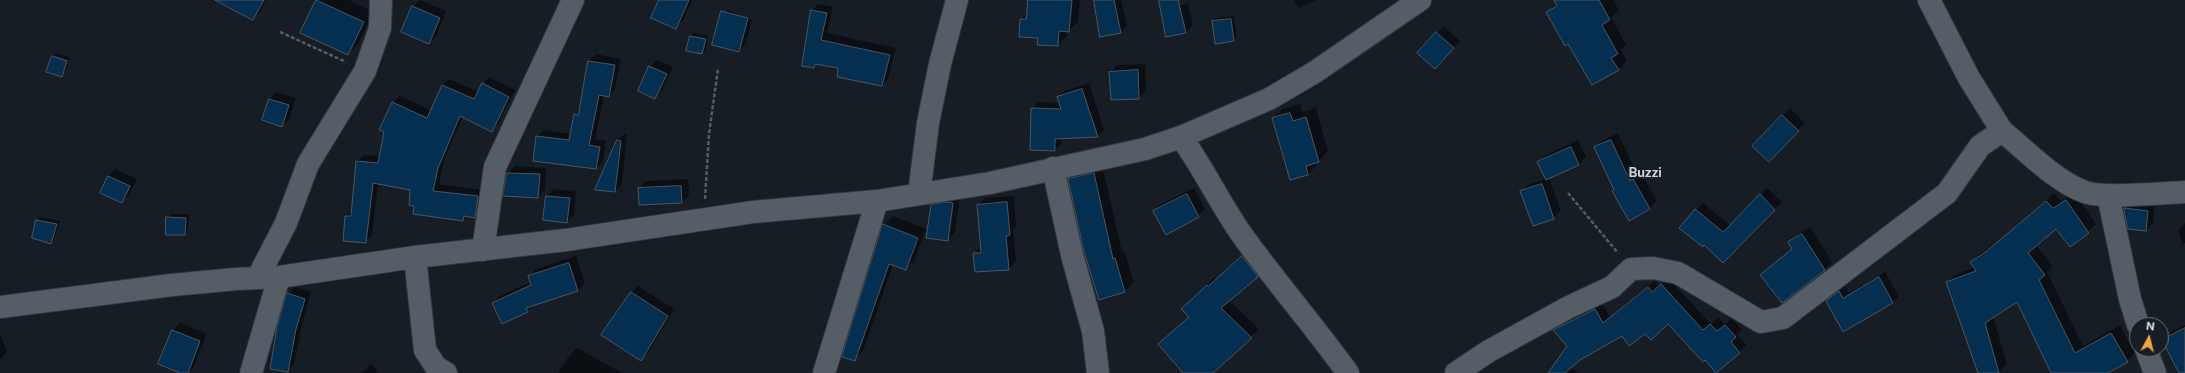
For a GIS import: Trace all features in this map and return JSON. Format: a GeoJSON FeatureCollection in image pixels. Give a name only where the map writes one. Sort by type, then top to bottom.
{"type":"FeatureCollection","features":[{"type":"Feature","properties":{"kind":"street"},"geometry":{"type":"LineString","coordinates":[[251,373],[268,277],[286,223],[308,164],[365,71],[380,28],[381,0]]}},
{"type":"Feature","properties":{"kind":"street"},"geometry":{"type":"LineString","coordinates":[[483,250],[495,166],[574,0]]}},
{"type":"Feature","properties":{"kind":"street"},"geometry":{"type":"LineString","coordinates":[[919,194],[928,123],[940,64],[958,0]]}},
{"type":"Feature","properties":{"kind":"street"},"geometry":{"type":"LineString","coordinates":[[0,307],[94,294],[268,277],[415,257],[483,250],[753,212],[877,201],[990,183],[1145,149],[1181,137],[1269,99],[1315,72],[1420,0]]}},
{"type":"Feature","properties":{"kind":"street"},"geometry":{"type":"LineString","coordinates":[[1929,0],[1969,78],[2002,131],[2060,178],[2085,193],[2108,195],[2185,192]]}},
{"type":"Feature","properties":{"kind":"street"},"geometry":{"type":"LineString","coordinates":[[1456,373],[1569,307],[1612,287],[1631,269],[1653,268],[1678,273],[1761,322],[1783,318],[1947,193],[1980,146],[2002,131]]}},
{"type":"Feature","properties":{"kind":"street"},"geometry":{"type":"LineString","coordinates":[[1181,137],[1200,163],[1242,234],[1323,338],[1348,373]]}},
{"type":"Feature","properties":{"kind":"street"},"geometry":{"type":"LineString","coordinates":[[1053,168],[1072,255],[1093,331],[1098,373]]}},
{"type":"Feature","properties":{"kind":"street"},"geometry":{"type":"LineString","coordinates":[[2108,195],[2130,299],[2136,317]]}},
{"type":"Feature","properties":{"kind":"street"},"geometry":{"type":"LineString","coordinates":[[824,373],[877,201]]}},
{"type":"Feature","properties":{"kind":"street"},"geometry":{"type":"LineString","coordinates":[[415,257],[425,350],[436,367],[446,373]]}},
{"type":"Feature","properties":{"kind":"street"},"geometry":{"type":"LineString","coordinates":[[2149,357],[2155,373]]}},
{"type":"Feature","properties":{"kind":"path"},"geometry":{"type":"LineString","coordinates":[[280,32],[365,71]]}},
{"type":"Feature","properties":{"kind":"path"},"geometry":{"type":"LineString","coordinates":[[704,220],[709,134],[718,69]]}},
{"type":"Feature","properties":{"kind":"path"},"geometry":{"type":"LineString","coordinates":[[1568,193],[1631,269]]}},
{"type":"Feature","properties":{"kind":"building"},"geometry":{"type":"Polygon","coordinates":[[[215,0],[264,0],[253,20],[215,0]]]}},
{"type":"Feature","properties":{"kind":"building"},"geometry":{"type":"Polygon","coordinates":[[[316,0],[364,22],[348,55],[300,33],[316,0]]]}},
{"type":"Feature","properties":{"kind":"building"},"geometry":{"type":"Polygon","coordinates":[[[659,0],[689,0],[676,29],[651,18],[659,0]]]}},
{"type":"Feature","properties":{"kind":"building"},"geometry":{"type":"Polygon","coordinates":[[[1028,0],[1072,0],[1069,32],[1059,31],[1058,46],[1037,45],[1038,38],[1019,37],[1020,19],[1026,19],[1028,0]]]}},
{"type":"Feature","properties":{"kind":"building"},"geometry":{"type":"Polygon","coordinates":[[[1094,0],[1114,0],[1121,33],[1100,37],[1094,0]]]}},
{"type":"Feature","properties":{"kind":"building"},"geometry":{"type":"Polygon","coordinates":[[[1159,0],[1178,0],[1186,33],[1166,37],[1159,0]]]}},
{"type":"Feature","properties":{"kind":"building"},"geometry":{"type":"Polygon","coordinates":[[[1554,0],[1599,0],[1610,20],[1602,25],[1618,54],[1611,58],[1619,70],[1592,85],[1568,44],[1565,46],[1546,12],[1557,6],[1554,0]]]}},
{"type":"Feature","properties":{"kind":"building"},"geometry":{"type":"Polygon","coordinates":[[[412,6],[440,18],[429,44],[401,32],[412,6]]]}},
{"type":"Feature","properties":{"kind":"building"},"geometry":{"type":"Polygon","coordinates":[[[811,10],[827,13],[821,40],[890,55],[882,86],[837,77],[838,68],[815,64],[814,68],[802,66],[811,10]]]}},
{"type":"Feature","properties":{"kind":"building"},"geometry":{"type":"Polygon","coordinates":[[[721,11],[748,18],[739,52],[712,45],[721,11]]]}},
{"type":"Feature","properties":{"kind":"building"},"geometry":{"type":"Polygon","coordinates":[[[1231,19],[1234,41],[1215,44],[1212,21],[1231,19]]]}},
{"type":"Feature","properties":{"kind":"building"},"geometry":{"type":"Polygon","coordinates":[[[1436,32],[1454,48],[1435,69],[1417,53],[1436,32]]]}},
{"type":"Feature","properties":{"kind":"building"},"geometry":{"type":"Polygon","coordinates":[[[690,36],[706,39],[702,54],[686,51],[690,36]]]}},
{"type":"Feature","properties":{"kind":"building"},"geometry":{"type":"Polygon","coordinates":[[[52,56],[67,61],[62,77],[46,72],[52,56]]]}},
{"type":"Feature","properties":{"kind":"building"},"geometry":{"type":"Polygon","coordinates":[[[588,61],[615,65],[609,97],[599,95],[589,145],[600,147],[596,169],[533,161],[536,136],[569,140],[574,114],[578,115],[588,61]]]}},
{"type":"Feature","properties":{"kind":"building"},"geometry":{"type":"Polygon","coordinates":[[[649,66],[667,74],[655,99],[638,91],[649,66]]]}},
{"type":"Feature","properties":{"kind":"building"},"geometry":{"type":"Polygon","coordinates":[[[1138,70],[1139,99],[1111,100],[1109,72],[1138,70]]]}},
{"type":"Feature","properties":{"kind":"building"},"geometry":{"type":"Polygon","coordinates":[[[482,83],[509,97],[492,132],[460,116],[438,168],[433,191],[478,196],[475,218],[464,216],[463,221],[413,214],[414,206],[409,205],[410,190],[373,183],[366,243],[343,241],[345,216],[351,216],[356,161],[378,163],[384,132],[379,130],[392,102],[427,118],[442,85],[474,99],[482,83]]]}},
{"type":"Feature","properties":{"kind":"building"},"geometry":{"type":"Polygon","coordinates":[[[1082,89],[1098,137],[1055,139],[1055,151],[1030,150],[1031,108],[1061,109],[1057,97],[1082,89]]]}},
{"type":"Feature","properties":{"kind":"building"},"geometry":{"type":"Polygon","coordinates":[[[269,99],[289,105],[282,127],[262,120],[269,99]]]}},
{"type":"Feature","properties":{"kind":"building"},"geometry":{"type":"Polygon","coordinates":[[[1290,113],[1293,121],[1306,117],[1319,162],[1306,166],[1308,175],[1290,180],[1272,118],[1290,113]]]}},
{"type":"Feature","properties":{"kind":"building"},"geometry":{"type":"Polygon","coordinates":[[[1782,115],[1799,131],[1769,162],[1752,146],[1782,115]]]}},
{"type":"Feature","properties":{"kind":"building"},"geometry":{"type":"Polygon","coordinates":[[[617,140],[621,141],[615,192],[595,190],[617,140]]]}},
{"type":"Feature","properties":{"kind":"building"},"geometry":{"type":"Polygon","coordinates":[[[1611,140],[1630,181],[1633,179],[1650,209],[1629,221],[1612,191],[1614,190],[1594,147],[1611,140]]]}},
{"type":"Feature","properties":{"kind":"building"},"geometry":{"type":"Polygon","coordinates":[[[1571,147],[1579,165],[1546,180],[1537,162],[1571,147]]]}},
{"type":"Feature","properties":{"kind":"building"},"geometry":{"type":"Polygon","coordinates":[[[507,173],[540,174],[538,198],[503,196],[507,173]]]}},
{"type":"Feature","properties":{"kind":"building"},"geometry":{"type":"Polygon","coordinates":[[[1094,173],[1113,259],[1115,258],[1125,292],[1099,300],[1084,252],[1068,179],[1094,173]]]}},
{"type":"Feature","properties":{"kind":"building"},"geometry":{"type":"Polygon","coordinates":[[[108,176],[130,186],[122,203],[100,193],[108,176]]]}},
{"type":"Feature","properties":{"kind":"building"},"geometry":{"type":"Polygon","coordinates":[[[1542,184],[1554,219],[1533,226],[1520,191],[1542,184]]]}},
{"type":"Feature","properties":{"kind":"building"},"geometry":{"type":"Polygon","coordinates":[[[681,186],[682,203],[639,205],[638,188],[681,186]]]}},
{"type":"Feature","properties":{"kind":"building"},"geometry":{"type":"Polygon","coordinates":[[[1187,194],[1199,217],[1166,235],[1153,211],[1187,194]]]}},
{"type":"Feature","properties":{"kind":"building"},"geometry":{"type":"Polygon","coordinates":[[[1760,194],[1775,210],[1723,263],[1704,245],[1703,247],[1679,228],[1695,209],[1723,232],[1760,194]]]}},
{"type":"Feature","properties":{"kind":"building"},"geometry":{"type":"Polygon","coordinates":[[[546,196],[570,198],[567,223],[543,220],[546,196]]]}},
{"type":"Feature","properties":{"kind":"building"},"geometry":{"type":"Polygon","coordinates":[[[2066,200],[2089,233],[2070,247],[2056,229],[2028,253],[2045,275],[2039,280],[2075,353],[2111,333],[2128,362],[2108,373],[2051,373],[2017,302],[1985,323],[1999,373],[1978,373],[1946,282],[1976,271],[1970,262],[1987,251],[2046,201],[2053,208],[2066,200]]]}},
{"type":"Feature","properties":{"kind":"building"},"geometry":{"type":"Polygon","coordinates":[[[948,202],[953,203],[948,241],[926,238],[931,205],[948,202]]]}},
{"type":"Feature","properties":{"kind":"building"},"geometry":{"type":"Polygon","coordinates":[[[1007,202],[1010,235],[1006,236],[1009,270],[975,272],[973,253],[981,253],[977,205],[1007,202]]]}},
{"type":"Feature","properties":{"kind":"building"},"geometry":{"type":"Polygon","coordinates":[[[2124,208],[2148,211],[2146,231],[2128,229],[2124,208]]]}},
{"type":"Feature","properties":{"kind":"building"},"geometry":{"type":"Polygon","coordinates":[[[166,217],[186,218],[185,235],[166,235],[166,217]]]}},
{"type":"Feature","properties":{"kind":"building"},"geometry":{"type":"Polygon","coordinates":[[[36,220],[57,224],[51,244],[32,238],[36,220]]]}},
{"type":"Feature","properties":{"kind":"building"},"geometry":{"type":"Polygon","coordinates":[[[883,224],[918,238],[906,270],[889,264],[855,361],[842,357],[883,224]]]}},
{"type":"Feature","properties":{"kind":"building"},"geometry":{"type":"Polygon","coordinates":[[[1802,234],[1825,270],[1782,303],[1760,275],[1792,249],[1788,242],[1802,234]]]}},
{"type":"Feature","properties":{"kind":"building"},"geometry":{"type":"Polygon","coordinates":[[[1242,256],[1258,277],[1221,308],[1252,338],[1213,373],[1183,373],[1158,344],[1189,317],[1181,309],[1242,256]]]}},
{"type":"Feature","properties":{"kind":"building"},"geometry":{"type":"Polygon","coordinates":[[[569,263],[578,291],[526,308],[528,312],[502,324],[492,303],[531,285],[528,276],[569,263]]]}},
{"type":"Feature","properties":{"kind":"building"},"geometry":{"type":"Polygon","coordinates":[[[1879,277],[1893,303],[1843,332],[1826,301],[1839,291],[1843,298],[1879,277]]]}},
{"type":"Feature","properties":{"kind":"building"},"geometry":{"type":"Polygon","coordinates":[[[1661,284],[1703,330],[1710,324],[1717,331],[1725,325],[1736,337],[1731,342],[1740,353],[1716,373],[1705,360],[1703,362],[1668,324],[1651,340],[1645,334],[1629,346],[1622,336],[1580,360],[1565,373],[1548,373],[1567,346],[1553,330],[1595,309],[1603,323],[1648,287],[1652,292],[1661,284]]]}},
{"type":"Feature","properties":{"kind":"building"},"geometry":{"type":"Polygon","coordinates":[[[631,292],[668,316],[641,361],[601,335],[631,292]]]}},
{"type":"Feature","properties":{"kind":"building"},"geometry":{"type":"Polygon","coordinates":[[[287,293],[305,299],[296,329],[288,372],[270,369],[277,327],[287,293]]]}},
{"type":"Feature","properties":{"kind":"building"},"geometry":{"type":"Polygon","coordinates":[[[2185,328],[2185,373],[2179,373],[2169,354],[2169,336],[2185,328]]]}},
{"type":"Feature","properties":{"kind":"building"},"geometry":{"type":"Polygon","coordinates":[[[172,330],[200,341],[188,373],[180,373],[158,364],[172,330]]]}},
{"type":"Feature","properties":{"kind":"district","name":"Buzzi"},"geometry":{"type":"Point","coordinates":[1645,173]}}]}
